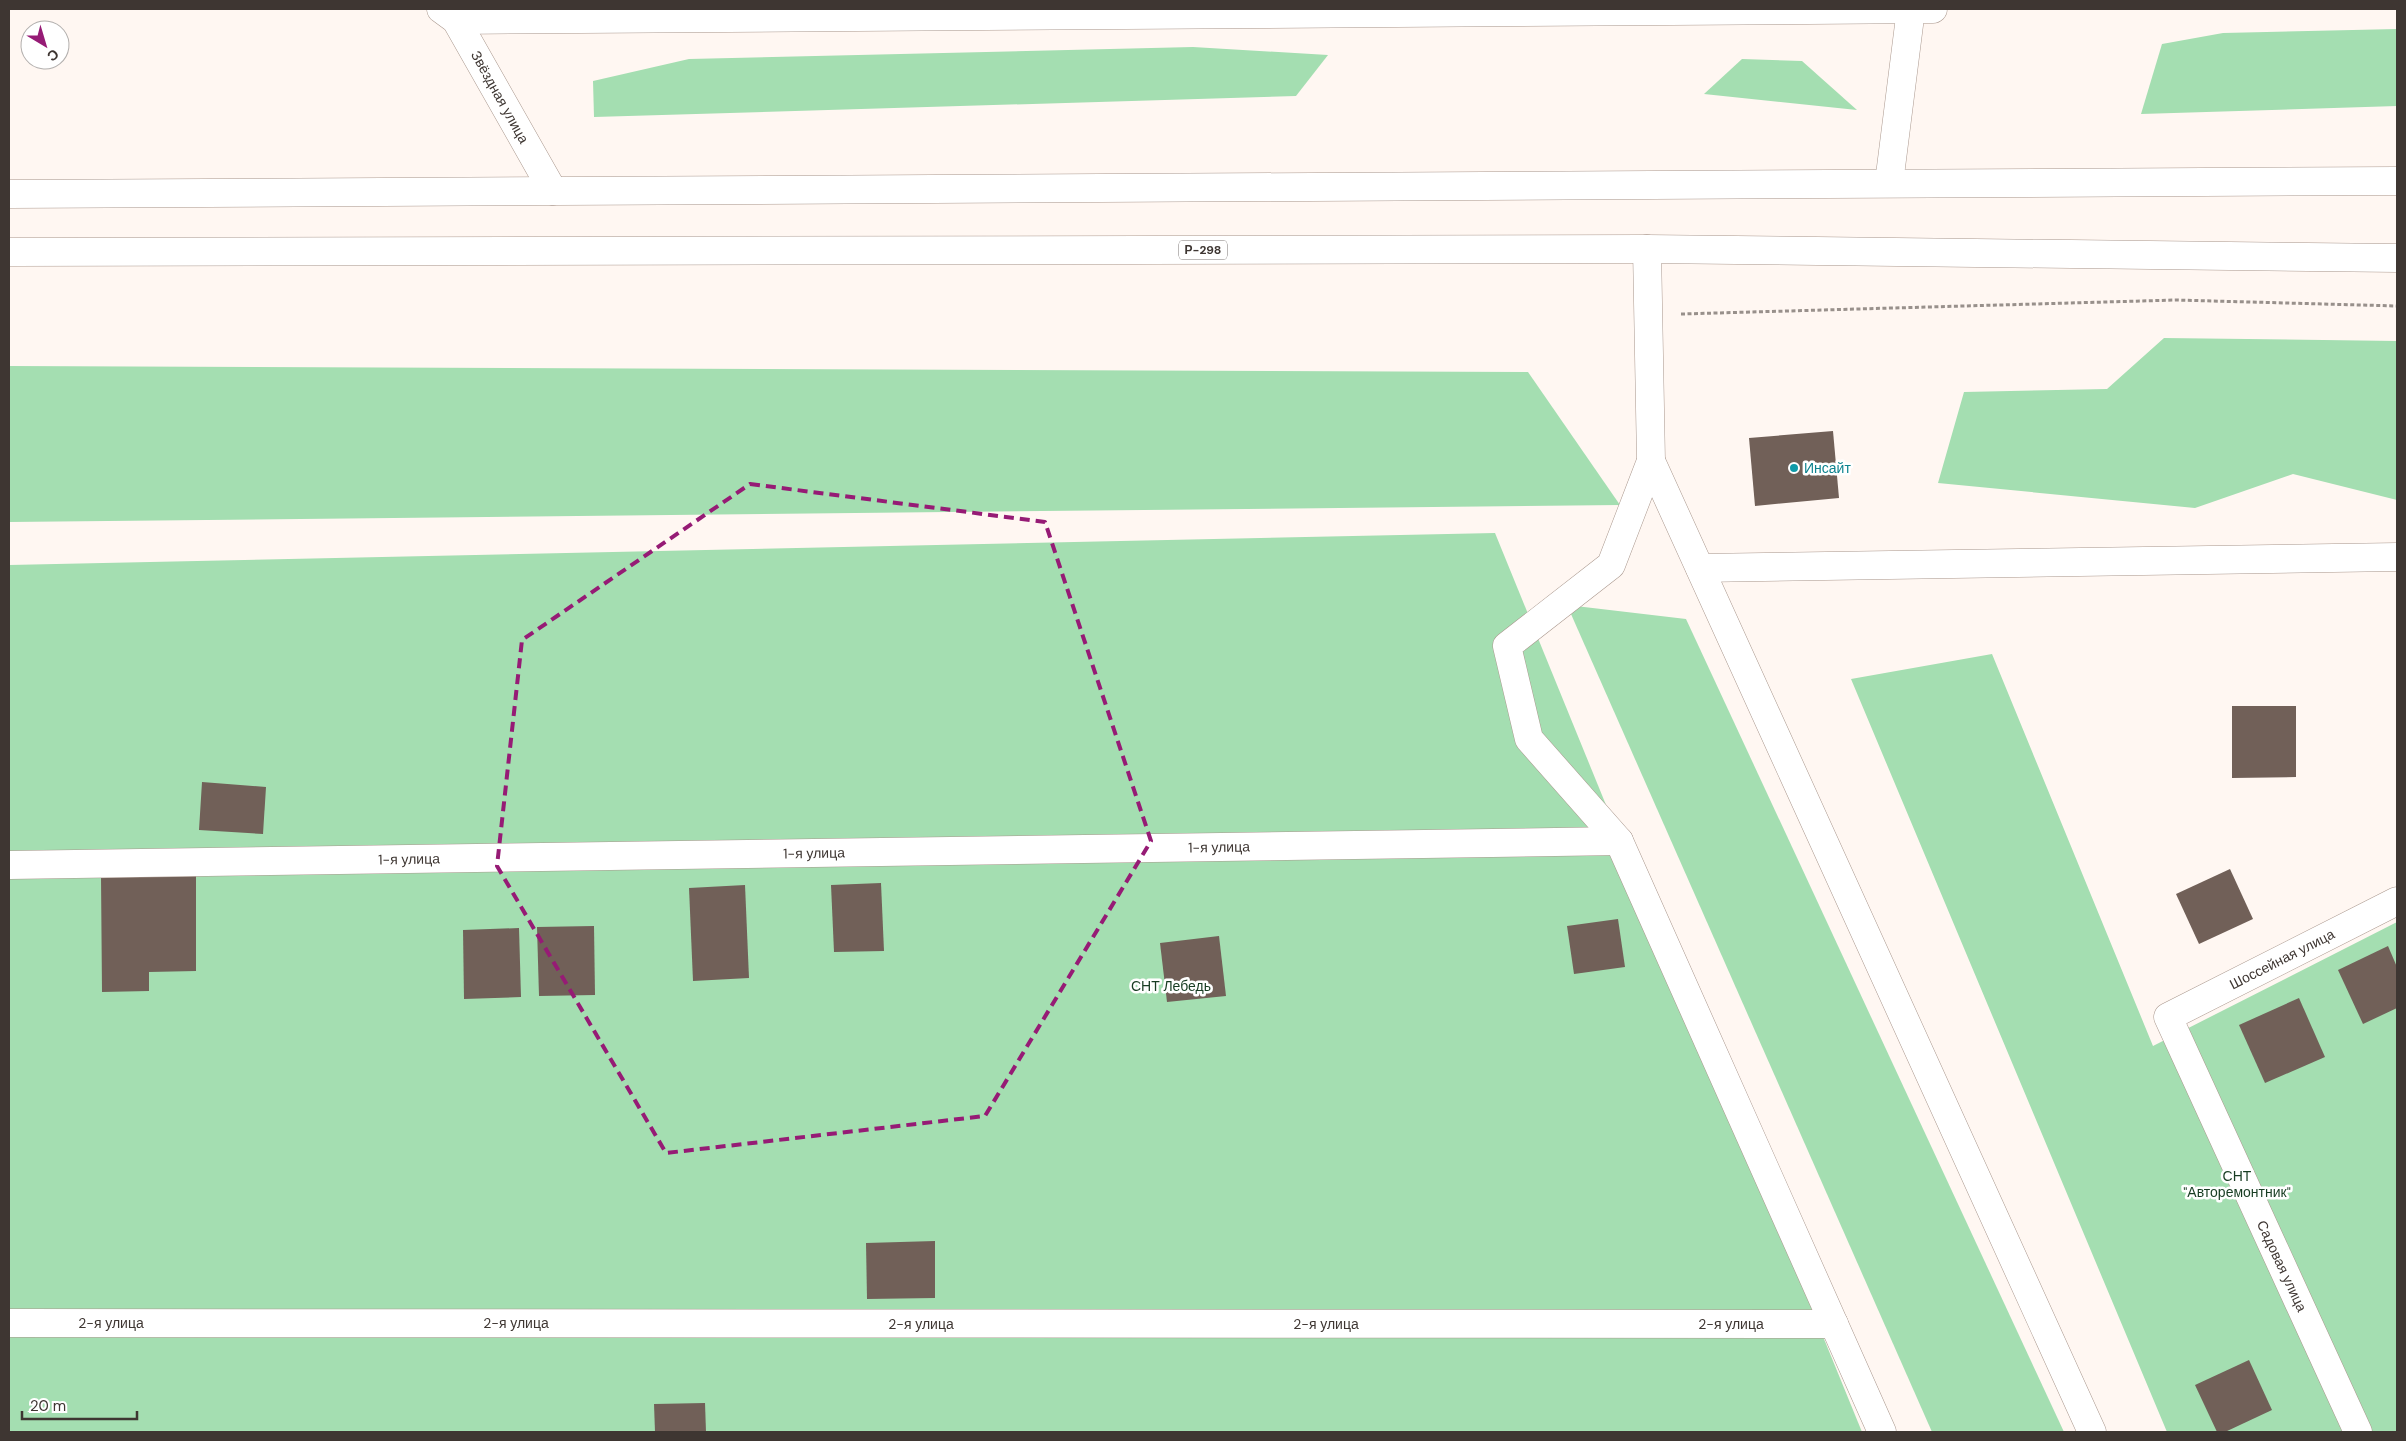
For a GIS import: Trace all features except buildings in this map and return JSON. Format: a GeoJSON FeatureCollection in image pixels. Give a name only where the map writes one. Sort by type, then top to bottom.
{"type":"FeatureCollection","features":[{"type":"Feature","properties":{"kind":"main road"},"geometry":{"type":"LineString","coordinates":[[1889,183],[1911,9]]}},
{"type":"Feature","properties":{"kind":"main road"},"geometry":{"type":"LineString","coordinates":[[448,14],[1933,9]]}},
{"type":"Feature","properties":{"kind":"main road","name":"Звёздная улица"},"geometry":{"type":"LineString","coordinates":[[448,14],[553,191]]}},
{"type":"Feature","properties":{"kind":"main road"},"geometry":{"type":"LineString","coordinates":[[9,194],[1889,183],[2022,185],[2397,182]]}},
{"type":"Feature","properties":{"kind":"main road"},"geometry":{"type":"LineString","coordinates":[[1646,249],[1651,461],[1611,565],[1507,646],[1529,739],[1619,841],[1882,1432]]}},
{"type":"Feature","properties":{"kind":"main road","name":"Р-298"},"geometry":{"type":"LineString","coordinates":[[9,252],[1646,249],[2397,258]]}},
{"type":"Feature","properties":{"kind":"main road"},"geometry":{"type":"LineString","coordinates":[[1651,461],[2092,1432]]}},
{"type":"Feature","properties":{"kind":"main road"},"geometry":{"type":"LineString","coordinates":[[1700,568],[2397,557]]}},
{"type":"Feature","properties":{"kind":"main road","name":"1-я улица"},"geometry":{"type":"LineString","coordinates":[[9,865],[1619,841]]}},
{"type":"Feature","properties":{"kind":"main road","name":"Шоссейная улица"},"geometry":{"type":"LineString","coordinates":[[2168,1017],[2397,901]]}},
{"type":"Feature","properties":{"kind":"main road","name":"Садовая улица"},"geometry":{"type":"LineString","coordinates":[[2168,1017],[2358,1432]]}},
{"type":"Feature","properties":{"kind":"main road","name":"2-я улица"},"geometry":{"type":"LineString","coordinates":[[9,1323],[1834,1324]]}},
{"type":"Feature","properties":{"kind":"path"},"geometry":{"type":"LineString","coordinates":[[1648,315],[2176,300],[2397,306]]}},
{"type":"Feature","properties":{"kind":"highlighted area"},"geometry":{"type":"Polygon","coordinates":[[[750,484],[1045,522],[1151,841],[985,1116],[666,1153],[497,866],[522,640],[750,484]]]}},
{"type":"Feature","properties":{"kind":"green space"},"geometry":{"type":"Polygon","coordinates":[[[2397,29],[2397,106],[2141,114],[2162,44],[2223,33],[2397,29]]]}},
{"type":"Feature","properties":{"kind":"green space"},"geometry":{"type":"Polygon","coordinates":[[[1193,47],[1328,55],[1296,96],[594,117],[593,81],[689,59],[1193,47]]]}},
{"type":"Feature","properties":{"kind":"green space"},"geometry":{"type":"Polygon","coordinates":[[[1742,59],[1802,61],[1857,110],[1704,94],[1742,59]]]}},
{"type":"Feature","properties":{"kind":"green space"},"geometry":{"type":"Polygon","coordinates":[[[2164,338],[2397,341],[2397,500],[2293,474],[2195,508],[1938,483],[1964,392],[2107,389],[2164,338]]]}},
{"type":"Feature","properties":{"kind":"green space"},"geometry":{"type":"Polygon","coordinates":[[[9,366],[1528,372],[1620,505],[9,522],[9,366]]]}},
{"type":"Feature","properties":{"kind":"green space","name":"СНТ Лебедь"},"geometry":{"type":"Polygon","coordinates":[[[1495,533],[1862,1432],[9,1432],[9,565],[1495,533]]]}},
{"type":"Feature","properties":{"kind":"green space"},"geometry":{"type":"Polygon","coordinates":[[[1567,605],[1686,619],[2064,1432],[1932,1432],[1567,605]]]}},
{"type":"Feature","properties":{"kind":"green space","name":"СНТ \"Авторемонтник\""},"geometry":{"type":"Polygon","coordinates":[[[1992,654],[2153,1046],[2397,922],[2397,1432],[2167,1432],[1851,679],[1992,654]]]}},
{"type":"Feature","properties":{"kind":"place","name":"Инсайт"},"geometry":{"type":"Point","coordinates":[1794,468]}}]}
